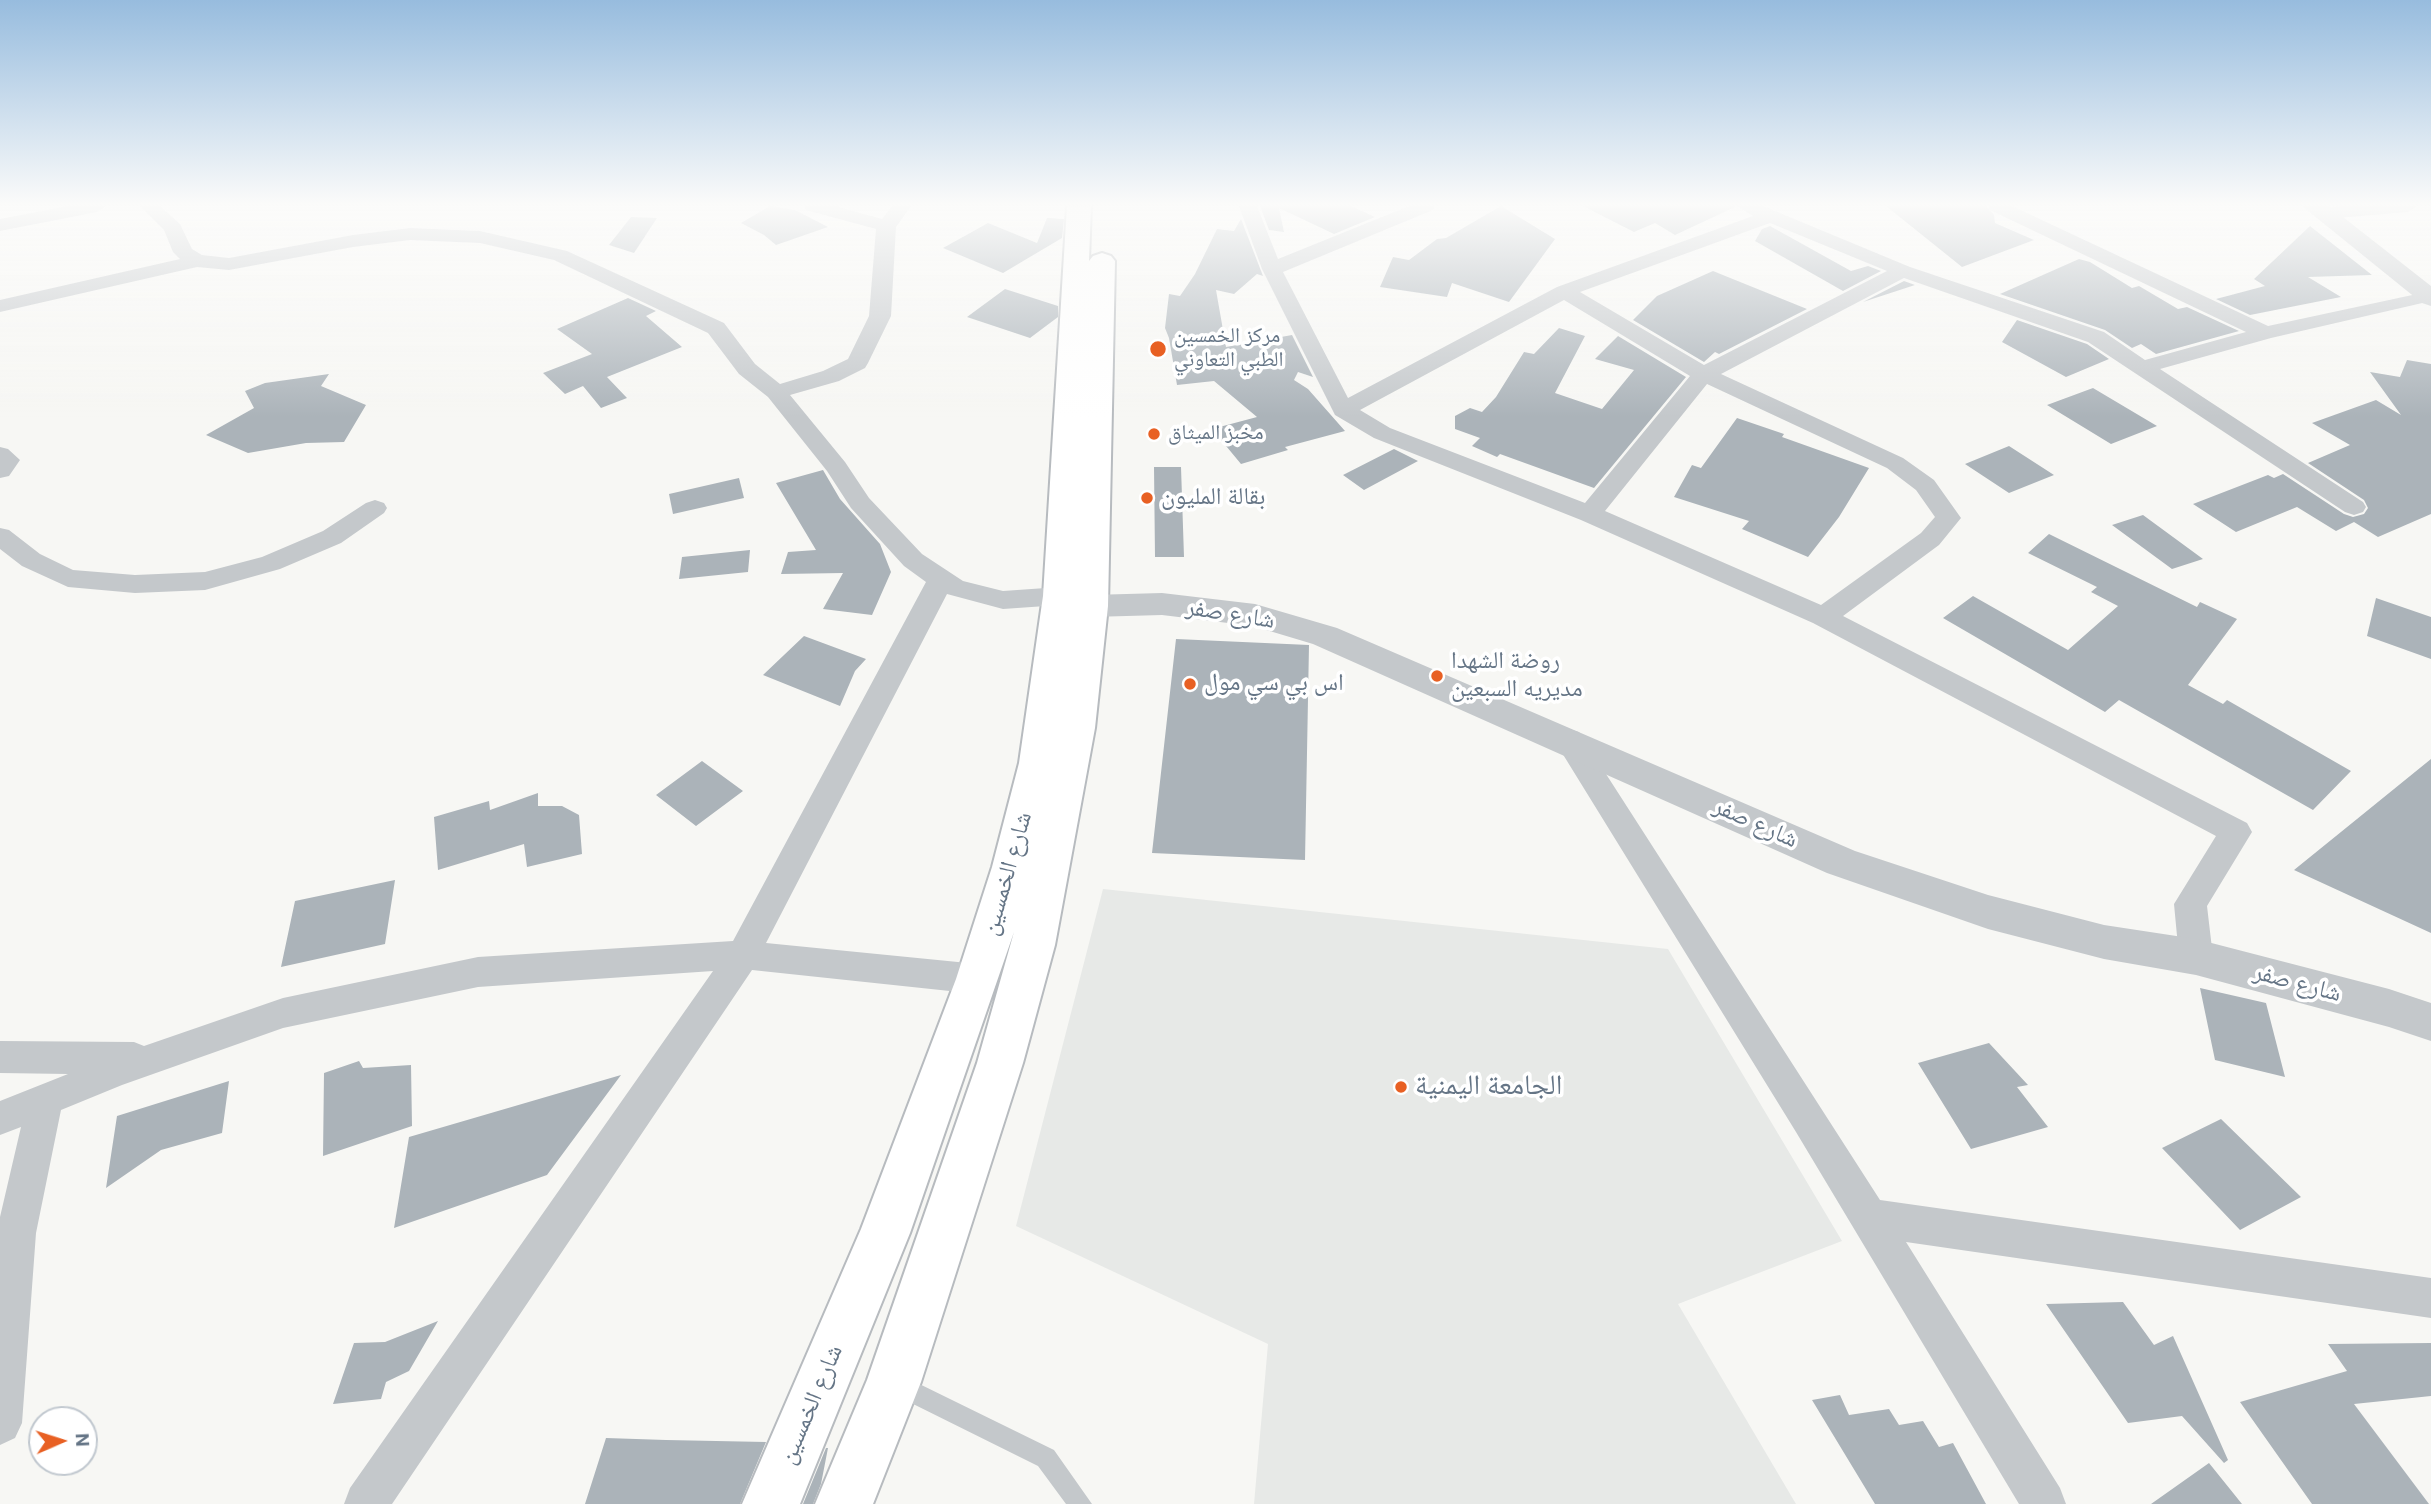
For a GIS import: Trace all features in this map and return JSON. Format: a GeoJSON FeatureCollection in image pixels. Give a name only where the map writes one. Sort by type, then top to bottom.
{"type":"FeatureCollection","features":[{"type":"Feature","properties":{"kind":"main road","name":"شارع الخمسين"},"geometry":{"type":"LineString","coordinates":[[844,1504],[894,1382],[1000,1063],[1033,945],[1076,728],[1078,276]]}},
{"type":"Feature","properties":{"kind":"main road","name":"شارع الخمسين"},"geometry":{"type":"LineString","coordinates":[[771,1504],[885,1233],[978,979],[1013,867],[1076,601],[1099,276]]}},
{"type":"Feature","properties":{"kind":"street"},"geometry":{"type":"LineString","coordinates":[[0,306],[131,276]]}},
{"type":"Feature","properties":{"kind":"street"},"geometry":{"type":"LineString","coordinates":[[605,276],[716,328],[747,369],[776,392],[860,503],[913,560],[954,587],[1003,600],[1076,601]]}},
{"type":"Feature","properties":{"kind":"street"},"geometry":{"type":"LineString","coordinates":[[776,392],[831,376],[857,363],[880,316],[883,276]]}},
{"type":"Feature","properties":{"kind":"street"},"geometry":{"type":"LineString","coordinates":[[1276,276],[1343,410],[1382,433],[1590,514],[1823,617],[2236,832],[2190,904],[2196,957]]}},
{"type":"Feature","properties":{"kind":"street"},"geometry":{"type":"LineString","coordinates":[[1343,410],[1564,291],[1605,276]]}},
{"type":"Feature","properties":{"kind":"street"},"geometry":{"type":"LineString","coordinates":[[1590,514],[1703,374],[1893,276]]}},
{"type":"Feature","properties":{"kind":"street"},"geometry":{"type":"LineString","coordinates":[[1918,276],[2096,337],[2354,507]]}},
{"type":"Feature","properties":{"kind":"street"},"geometry":{"type":"LineString","coordinates":[[2147,276],[2266,333]]}},
{"type":"Feature","properties":{"kind":"street"},"geometry":{"type":"LineString","coordinates":[[2403,276],[2429,297]]}},
{"type":"Feature","properties":{"kind":"street"},"geometry":{"type":"LineString","coordinates":[[1564,291],[1703,374],[1895,463],[1925,485],[1948,518],[1930,540],[1823,617]]}},
{"type":"Feature","properties":{"kind":"street"},"geometry":{"type":"LineString","coordinates":[[2144,367],[2266,333],[2429,297]]}},
{"type":"Feature","properties":{"kind":"street"},"geometry":{"type":"LineString","coordinates":[[0,454],[8,460],[0,471]]}},
{"type":"Feature","properties":{"kind":"street"},"geometry":{"type":"LineString","coordinates":[[0,536],[31,560],[68,578],[135,584],[205,581],[271,563],[332,537],[375,508]]}},
{"type":"Feature","properties":{"kind":"street"},"geometry":{"type":"LineString","coordinates":[[366,1504],[743,955],[941,579]]}},
{"type":"Feature","properties":{"kind":"street","name":"شارع صفر"},"geometry":{"type":"LineString","coordinates":[[1076,601],[1162,604],[1255,615],[1325,636],[1569,740],[1841,862],[1988,912],[2104,942],[2196,957],[2389,1008],[2431,1022]]}},
{"type":"Feature","properties":{"kind":"street"},"geometry":{"type":"LineString","coordinates":[[1569,740],[2043,1504]]}},
{"type":"Feature","properties":{"kind":"street"},"geometry":{"type":"LineString","coordinates":[[0,1118],[155,1058],[284,1013],[478,972],[743,955],[978,979]]}},
{"type":"Feature","properties":{"kind":"street"},"geometry":{"type":"LineString","coordinates":[[0,1057],[155,1058]]}},
{"type":"Feature","properties":{"kind":"street"},"geometry":{"type":"LineString","coordinates":[[0,1423],[16,1233],[45,1100]]}},
{"type":"Feature","properties":{"kind":"street"},"geometry":{"type":"LineString","coordinates":[[1867,1217],[2431,1298]]}},
{"type":"Feature","properties":{"kind":"lane"},"geometry":{"type":"LineString","coordinates":[[894,1382],[1046,1458],[1080,1504]]}},
{"type":"Feature","properties":{"kind":"shaded area","name":"الجامعة اليمنية"},"geometry":{"type":"Polygon","coordinates":[[[1103,889],[1668,949],[1842,1241],[1678,1304],[1796,1504],[1254,1504],[1268,1344],[1016,1226],[1103,889]]]}},
{"type":"Feature","properties":{"kind":"building"},"geometry":{"type":"Polygon","coordinates":[[[1194,276],[1254,276],[1234,294],[1216,290],[1226,347],[1292,335],[1313,377],[1298,372],[1294,380],[1308,389],[1345,431],[1285,447],[1288,450],[1241,464],[1212,429],[1257,417],[1214,381],[1177,385],[1165,328],[1169,294],[1180,296],[1194,276]]]}},
{"type":"Feature","properties":{"kind":"building"},"geometry":{"type":"Polygon","coordinates":[[[1385,276],[1528,276],[1509,302],[1452,283],[1447,297],[1380,287],[1385,276]]]}},
{"type":"Feature","properties":{"kind":"building"},"geometry":{"type":"Polygon","coordinates":[[[1701,276],[1726,276],[1807,309],[1719,354],[1715,352],[1704,362],[1633,320],[1657,296],[1701,276]]]}},
{"type":"Feature","properties":{"kind":"building"},"geometry":{"type":"Polygon","coordinates":[[[1817,276],[1871,276],[1843,291],[1817,276]]]}},
{"type":"Feature","properties":{"kind":"building"},"geometry":{"type":"Polygon","coordinates":[[[2040,276],[2113,276],[2132,288],[2139,286],[2178,309],[2187,307],[2239,331],[2156,354],[2141,344],[2132,348],[2105,330],[2000,294],[2040,276]]]}},
{"type":"Feature","properties":{"kind":"building"},"geometry":{"type":"Polygon","coordinates":[[[2257,276],[2334,276],[2308,277],[2341,297],[2250,315],[2216,299],[2265,286],[2254,279],[2257,276]]]}},
{"type":"Feature","properties":{"kind":"building"},"geometry":{"type":"Polygon","coordinates":[[[1904,281],[1915,285],[1863,302],[1904,281]]]}},
{"type":"Feature","properties":{"kind":"building"},"geometry":{"type":"Polygon","coordinates":[[[1005,289],[1058,306],[1058,317],[1030,338],[967,317],[1005,289]]]}},
{"type":"Feature","properties":{"kind":"building"},"geometry":{"type":"Polygon","coordinates":[[[628,298],[656,311],[646,316],[682,347],[607,377],[627,398],[601,408],[583,386],[565,394],[543,373],[592,354],[557,329],[628,298]]]}},
{"type":"Feature","properties":{"kind":"building"},"geometry":{"type":"Polygon","coordinates":[[[2017,320],[2087,344],[2109,359],[2066,377],[2002,342],[2017,320]]]}},
{"type":"Feature","properties":{"kind":"building"},"geometry":{"type":"Polygon","coordinates":[[[1559,328],[1585,336],[1555,393],[1602,409],[1634,370],[1595,359],[1618,336],[1686,377],[1594,488],[1500,454],[1497,457],[1472,446],[1480,438],[1455,429],[1455,416],[1470,408],[1482,412],[1496,397],[1524,352],[1534,354],[1559,328]]]}},
{"type":"Feature","properties":{"kind":"building"},"geometry":{"type":"Polygon","coordinates":[[[2407,360],[2431,364],[2431,514],[2378,537],[2354,522],[2336,531],[2297,507],[2236,532],[2193,504],[2268,475],[2274,478],[2283,474],[2344,514],[2353,517],[2364,514],[2368,508],[2364,500],[2308,463],[2350,445],[2312,423],[2376,400],[2401,415],[2370,372],[2400,377],[2407,360]]]}},
{"type":"Feature","properties":{"kind":"building"},"geometry":{"type":"Polygon","coordinates":[[[329,374],[321,386],[366,405],[344,442],[306,443],[248,453],[206,435],[254,408],[245,391],[265,383],[329,374]]]}},
{"type":"Feature","properties":{"kind":"building"},"geometry":{"type":"Polygon","coordinates":[[[2093,388],[2157,426],[2111,444],[2047,405],[2093,388]]]}},
{"type":"Feature","properties":{"kind":"building"},"geometry":{"type":"Polygon","coordinates":[[[1737,418],[1869,468],[1839,517],[1808,557],[1742,529],[1749,521],[1674,497],[1692,465],[1701,468],[1737,418]]]}},
{"type":"Feature","properties":{"kind":"building"},"geometry":{"type":"Polygon","coordinates":[[[2009,446],[2054,475],[2009,493],[1965,464],[2009,446]]]}},
{"type":"Feature","properties":{"kind":"building"},"geometry":{"type":"Polygon","coordinates":[[[1394,449],[1418,461],[1364,490],[1343,475],[1394,449]]]}},
{"type":"Feature","properties":{"kind":"building"},"geometry":{"type":"Polygon","coordinates":[[[1154,467],[1181,467],[1184,557],[1155,557],[1154,467]]]}},
{"type":"Feature","properties":{"kind":"building"},"geometry":{"type":"Polygon","coordinates":[[[823,470],[840,499],[880,544],[891,572],[872,615],[823,609],[843,573],[781,574],[788,552],[816,550],[776,483],[823,470]]]}},
{"type":"Feature","properties":{"kind":"building"},"geometry":{"type":"Polygon","coordinates":[[[739,478],[744,498],[673,514],[669,494],[739,478]]]}},
{"type":"Feature","properties":{"kind":"building"},"geometry":{"type":"Polygon","coordinates":[[[2143,515],[2203,559],[2172,569],[2112,525],[2143,515]]]}},
{"type":"Feature","properties":{"kind":"building"},"geometry":{"type":"Polygon","coordinates":[[[2049,534],[2197,607],[2200,602],[2237,619],[2188,685],[2223,704],[2227,700],[2351,771],[2313,810],[2119,700],[2105,712],[1943,618],[1973,596],[2068,650],[2118,606],[2091,592],[2097,587],[2028,553],[2049,534]]]}},
{"type":"Feature","properties":{"kind":"building"},"geometry":{"type":"Polygon","coordinates":[[[750,550],[748,572],[679,579],[682,557],[750,550]]]}},
{"type":"Feature","properties":{"kind":"building"},"geometry":{"type":"Polygon","coordinates":[[[2376,598],[2431,617],[2431,659],[2367,636],[2376,598]]]}},
{"type":"Feature","properties":{"kind":"building"},"geometry":{"type":"Polygon","coordinates":[[[804,636],[866,659],[855,671],[840,706],[763,675],[804,636]]]}},
{"type":"Feature","properties":{"kind":"building"},"geometry":{"type":"Polygon","coordinates":[[[1176,639],[1309,645],[1305,860],[1152,853],[1176,639]]]}},
{"type":"Feature","properties":{"kind":"building"},"geometry":{"type":"Polygon","coordinates":[[[2431,759],[2431,933],[2294,870],[2357,819],[2431,759]]]}},
{"type":"Feature","properties":{"kind":"building"},"geometry":{"type":"Polygon","coordinates":[[[702,761],[743,791],[696,826],[656,795],[702,761]]]}},
{"type":"Feature","properties":{"kind":"building"},"geometry":{"type":"Polygon","coordinates":[[[538,793],[538,806],[562,806],[579,815],[582,854],[527,867],[524,844],[438,870],[434,817],[489,801],[490,810],[538,793]]]}},
{"type":"Feature","properties":{"kind":"building"},"geometry":{"type":"Polygon","coordinates":[[[395,880],[385,944],[281,967],[295,901],[395,880]]]}},
{"type":"Feature","properties":{"kind":"building"},"geometry":{"type":"Polygon","coordinates":[[[2200,988],[2266,1003],[2285,1077],[2215,1060],[2200,988]]]}},
{"type":"Feature","properties":{"kind":"building"},"geometry":{"type":"Polygon","coordinates":[[[1989,1043],[2028,1085],[2017,1087],[2048,1127],[1971,1149],[1918,1063],[1989,1043]]]}},
{"type":"Feature","properties":{"kind":"building"},"geometry":{"type":"Polygon","coordinates":[[[359,1061],[363,1068],[411,1065],[412,1126],[323,1156],[324,1073],[359,1061]]]}},
{"type":"Feature","properties":{"kind":"building"},"geometry":{"type":"Polygon","coordinates":[[[621,1075],[547,1175],[394,1228],[409,1137],[621,1075]]]}},
{"type":"Feature","properties":{"kind":"building"},"geometry":{"type":"Polygon","coordinates":[[[229,1081],[222,1133],[161,1150],[106,1188],[117,1116],[229,1081]]]}},
{"type":"Feature","properties":{"kind":"building"},"geometry":{"type":"Polygon","coordinates":[[[2221,1119],[2301,1197],[2240,1230],[2162,1148],[2221,1119]]]}},
{"type":"Feature","properties":{"kind":"building"},"geometry":{"type":"Polygon","coordinates":[[[2123,1302],[2154,1345],[2173,1336],[2228,1460],[2224,1463],[2182,1416],[2128,1423],[2046,1304],[2123,1302]]]}},
{"type":"Feature","properties":{"kind":"building"},"geometry":{"type":"Polygon","coordinates":[[[438,1321],[409,1371],[386,1382],[381,1399],[333,1404],[354,1343],[385,1342],[438,1321]]]}},
{"type":"Feature","properties":{"kind":"building"},"geometry":{"type":"Polygon","coordinates":[[[2431,1343],[2431,1396],[2354,1404],[2429,1504],[2312,1504],[2240,1402],[2347,1371],[2328,1344],[2431,1343]]]}},
{"type":"Feature","properties":{"kind":"building"},"geometry":{"type":"Polygon","coordinates":[[[1840,1395],[1849,1415],[1889,1409],[1899,1425],[1923,1421],[1939,1447],[1953,1443],[1986,1504],[1875,1504],[1812,1400],[1840,1395]]]}},
{"type":"Feature","properties":{"kind":"building"},"geometry":{"type":"Polygon","coordinates":[[[606,1438],[766,1442],[740,1504],[585,1504],[606,1438]]]}},
{"type":"Feature","properties":{"kind":"building"},"geometry":{"type":"Polygon","coordinates":[[[826,1448],[821,1484],[813,1504],[803,1504],[826,1448]]]}},
{"type":"Feature","properties":{"kind":"building"},"geometry":{"type":"Polygon","coordinates":[[[2209,1463],[2242,1504],[2151,1504],[2209,1463]]]}},
{"type":"Feature","properties":{"kind":"place","name":"مركز الخمسين الطبي التعاوني"},"geometry":{"type":"Point","coordinates":[1158,349]}},
{"type":"Feature","properties":{"kind":"place","name":"مخبز الميثاق"},"geometry":{"type":"Point","coordinates":[1154,434]}},
{"type":"Feature","properties":{"kind":"place","name":"بقالة المليون"},"geometry":{"type":"Point","coordinates":[1147,498]}},
{"type":"Feature","properties":{"kind":"place","name":"روضة الشهدا مديريه السبعين"},"geometry":{"type":"Point","coordinates":[1437,676]}},
{"type":"Feature","properties":{"kind":"place","name":"اس بي سي مول"},"geometry":{"type":"Point","coordinates":[1190,684]}},
{"type":"Feature","properties":{"kind":"place","name":"الجامعة اليمنية"},"geometry":{"type":"Point","coordinates":[1401,1087]}}]}
